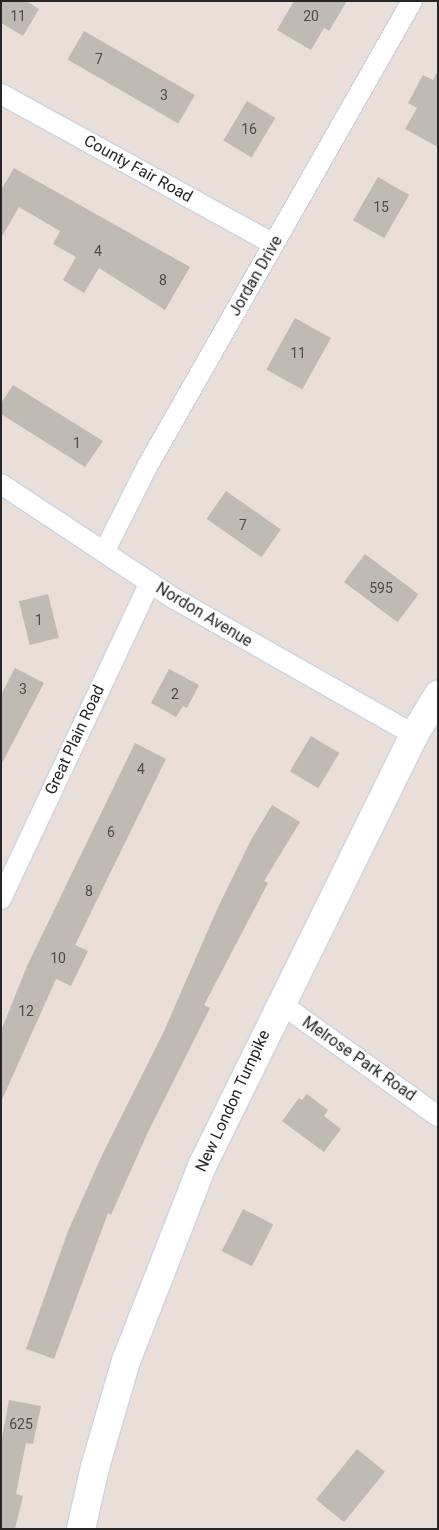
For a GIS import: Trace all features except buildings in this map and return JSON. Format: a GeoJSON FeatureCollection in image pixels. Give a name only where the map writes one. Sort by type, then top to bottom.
{"type":"FeatureCollection","features":[{"type":"Feature","properties":{"kind":"main road","name":"New London Turnpike"},"geometry":{"type":"LineString","coordinates":[[81,1529],[95,1467],[126,1361],[159,1270],[202,1166],[280,1003],[414,735],[438,695]]}},
{"type":"Feature","properties":{"kind":"street","name":"Jordan Drive"},"geometry":{"type":"LineString","coordinates":[[104,552],[144,472],[412,1]]}},
{"type":"Feature","properties":{"kind":"street","name":"County Fair Road"},"geometry":{"type":"LineString","coordinates":[[1,94],[274,244]]}},
{"type":"Feature","properties":{"kind":"street","name":"Nordon Avenue"},"geometry":{"type":"LineString","coordinates":[[1,484],[150,582],[414,735]]}},
{"type":"Feature","properties":{"kind":"street","name":"Great Plain Road"},"geometry":{"type":"LineString","coordinates":[[1,899],[150,582]]}},
{"type":"Feature","properties":{"kind":"street","name":"Melrose Park Road"},"geometry":{"type":"LineString","coordinates":[[280,1003],[438,1116]]}}]}
